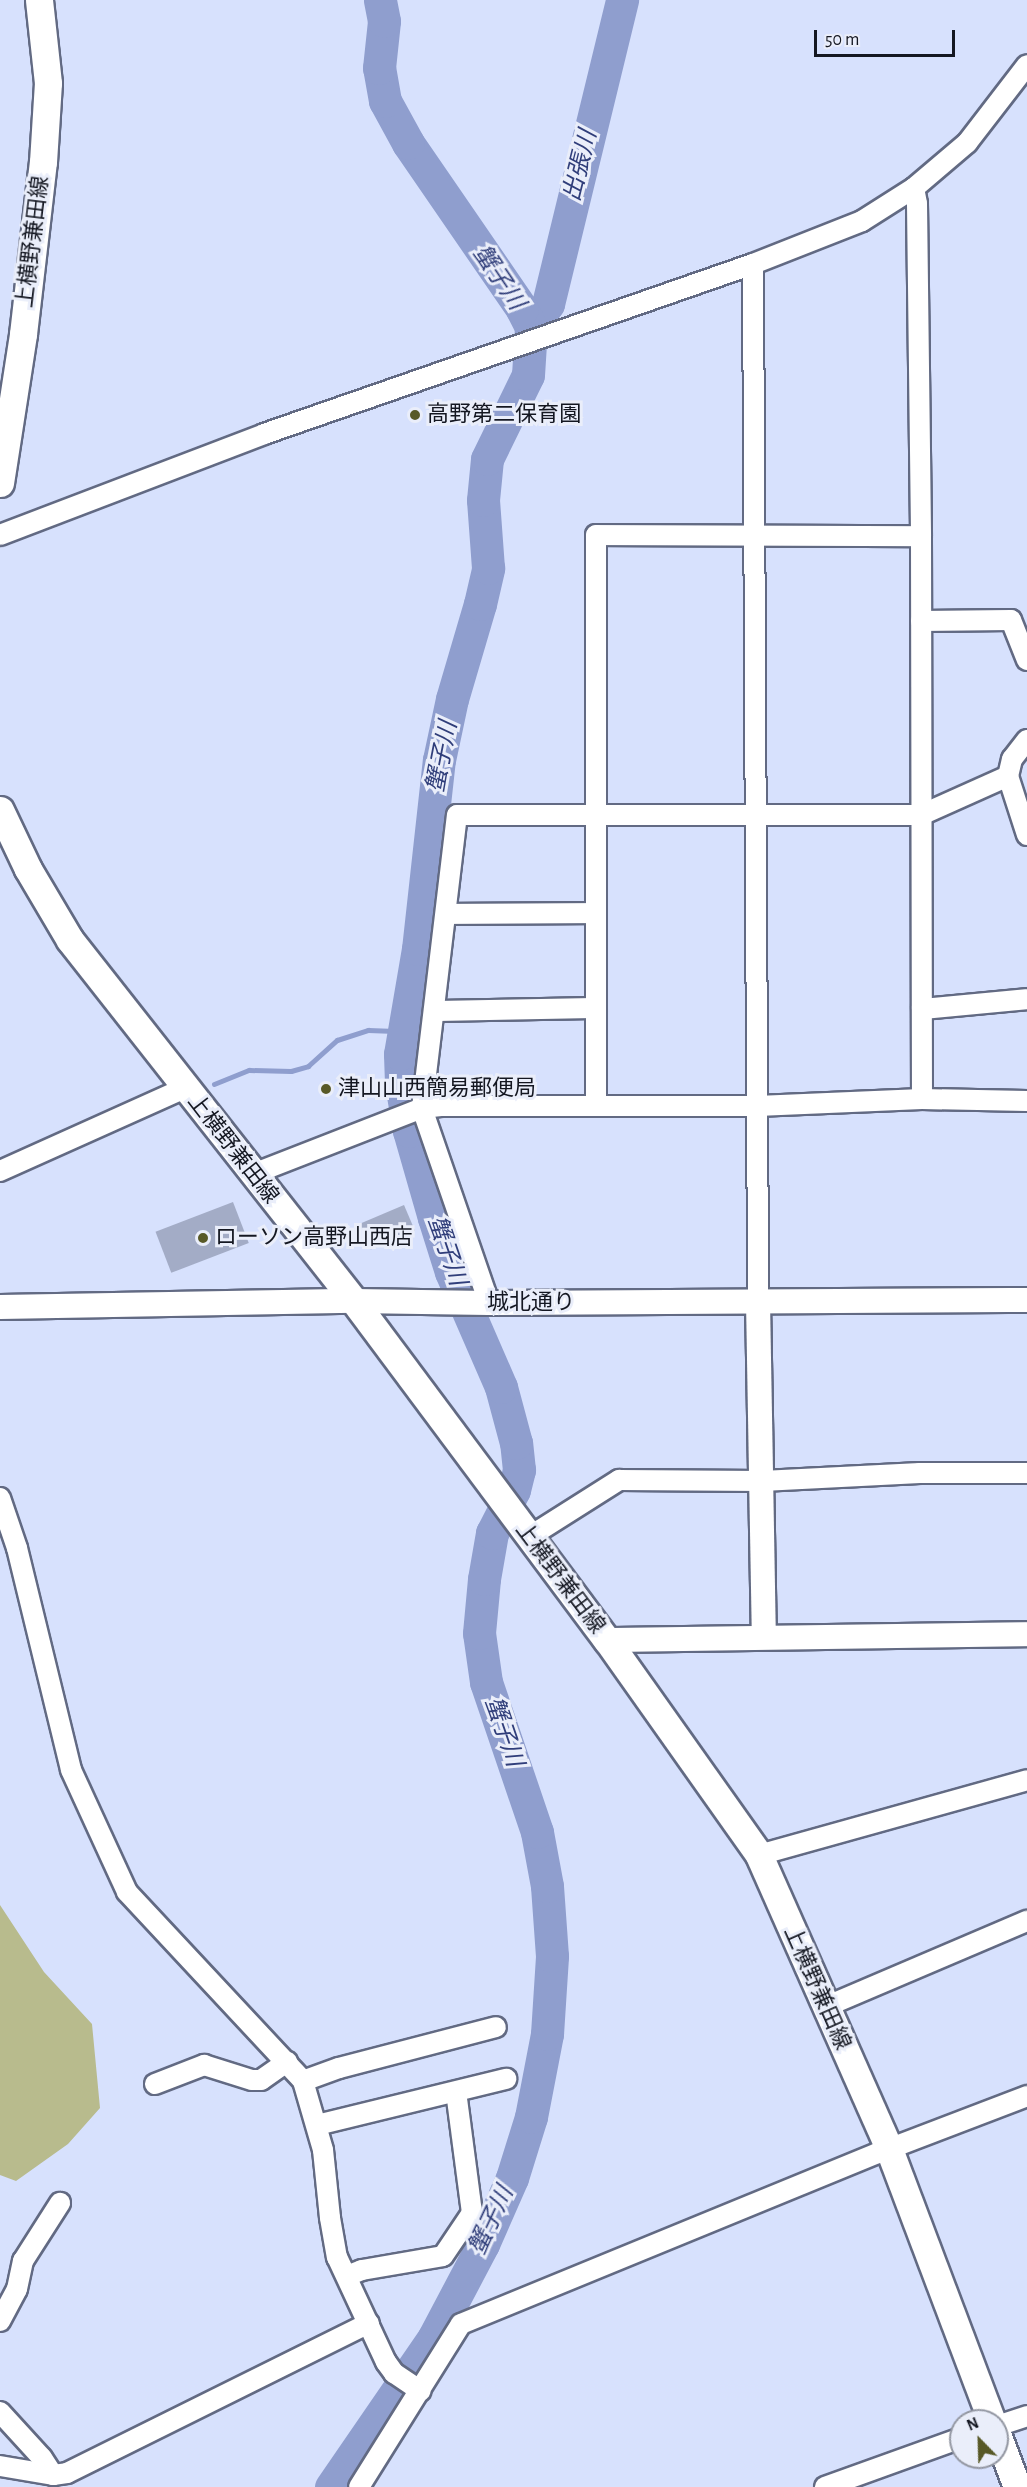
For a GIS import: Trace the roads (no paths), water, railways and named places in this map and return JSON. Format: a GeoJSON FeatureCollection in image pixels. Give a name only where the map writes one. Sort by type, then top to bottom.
{"type":"FeatureCollection","features":[{"type":"Feature","properties":{"kind":"main road","name":"上横野兼田線"},"geometry":{"type":"LineString","coordinates":[[0,483],[23,334],[43,162],[48,83],[39,0]]}},
{"type":"Feature","properties":{"kind":"main road","name":"上横野兼田線"},"geometry":{"type":"LineString","coordinates":[[0,810],[28,869],[70,940],[354,1301],[607,1640],[759,1855],[889,2148],[987,2409]]}},
{"type":"Feature","properties":{"kind":"main road"},"geometry":{"type":"LineString","coordinates":[[1009,2466],[1017,2487]]}},
{"type":"Feature","properties":{"kind":"street"},"geometry":{"type":"LineString","coordinates":[[0,535],[264,434],[753,264],[862,221],[914,188],[967,143],[1027,64]]}},
{"type":"Feature","properties":{"kind":"street"},"geometry":{"type":"LineString","coordinates":[[914,188],[917,204],[921,536],[922,1100]]}},
{"type":"Feature","properties":{"kind":"street"},"geometry":{"type":"LineString","coordinates":[[753,264],[758,1301],[764,1637]]}},
{"type":"Feature","properties":{"kind":"street"},"geometry":{"type":"LineString","coordinates":[[596,1106],[596,535],[921,536]]}},
{"type":"Feature","properties":{"kind":"street"},"geometry":{"type":"LineString","coordinates":[[921,621],[1011,620],[1027,660]]}},
{"type":"Feature","properties":{"kind":"street"},"geometry":{"type":"LineString","coordinates":[[1027,740],[1012,759],[1008,776],[1027,835]]}},
{"type":"Feature","properties":{"kind":"street"},"geometry":{"type":"LineString","coordinates":[[485,1303],[422,1108],[457,815],[921,816],[1008,776]]}},
{"type":"Feature","properties":{"kind":"street"},"geometry":{"type":"LineString","coordinates":[[446,914],[596,913]]}},
{"type":"Feature","properties":{"kind":"street"},"geometry":{"type":"LineString","coordinates":[[922,1009],[1027,999]]}},
{"type":"Feature","properties":{"kind":"street"},"geometry":{"type":"LineString","coordinates":[[434,1011],[596,1008]]}},
{"type":"Feature","properties":{"kind":"street"},"geometry":{"type":"LineString","coordinates":[[0,1171],[185,1088]]}},
{"type":"Feature","properties":{"kind":"street"},"geometry":{"type":"LineString","coordinates":[[253,1174],[422,1108],[757,1106],[922,1100],[1027,1101]]}},
{"type":"Feature","properties":{"kind":"street","name":"城北通り"},"geometry":{"type":"LineString","coordinates":[[0,1307],[354,1301],[485,1303],[1027,1300]]}},
{"type":"Feature","properties":{"kind":"street"},"geometry":{"type":"LineString","coordinates":[[522,1528],[619,1480],[762,1481],[920,1473],[1027,1473]]}},
{"type":"Feature","properties":{"kind":"street"},"geometry":{"type":"LineString","coordinates":[[0,1498],[17,1548],[71,1770],[127,1892],[303,2081],[323,2150],[330,2218],[337,2256],[386,2362],[394,2373],[419,2390]]}},
{"type":"Feature","properties":{"kind":"street"},"geometry":{"type":"LineString","coordinates":[[607,1640],[1027,1634]]}},
{"type":"Feature","properties":{"kind":"street"},"geometry":{"type":"LineString","coordinates":[[759,1855],[1027,1780]]}},
{"type":"Feature","properties":{"kind":"street"},"geometry":{"type":"LineString","coordinates":[[825,2007],[1027,1921]]}},
{"type":"Feature","properties":{"kind":"street"},"geometry":{"type":"LineString","coordinates":[[303,2081],[339,2068],[496,2027]]}},
{"type":"Feature","properties":{"kind":"street"},"geometry":{"type":"LineString","coordinates":[[155,2084],[204,2065],[252,2080],[261,2080],[287,2062]]}},
{"type":"Feature","properties":{"kind":"street"},"geometry":{"type":"LineString","coordinates":[[317,2125],[506,2079]]}},
{"type":"Feature","properties":{"kind":"street"},"geometry":{"type":"LineString","coordinates":[[346,2276],[362,2270],[443,2256],[472,2213],[456,2092]]}},
{"type":"Feature","properties":{"kind":"street"},"geometry":{"type":"LineString","coordinates":[[359,2487],[461,2324],[889,2148],[1027,2096]]}},
{"type":"Feature","properties":{"kind":"street"},"geometry":{"type":"LineString","coordinates":[[0,2321],[16,2289],[23,2261],[60,2203]]}},
{"type":"Feature","properties":{"kind":"street"},"geometry":{"type":"LineString","coordinates":[[0,2466],[61,2481],[369,2324]]}},
{"type":"Feature","properties":{"kind":"street"},"geometry":{"type":"LineString","coordinates":[[0,2412],[61,2481]]}},
{"type":"Feature","properties":{"kind":"street"},"geometry":{"type":"LineString","coordinates":[[1009,2422],[1027,2416]]}},
{"type":"Feature","properties":{"kind":"street"},"geometry":{"type":"LineString","coordinates":[[825,2487],[949,2443]]}},
{"type":"Feature","properties":{"kind":"waterway","name":"蟹子川"},"geometry":{"type":"LineString","coordinates":[[331,2487],[434,2337],[483,2244],[512,2178],[531,2117],[547,2034],[552,1956],[547,1886],[537,1832],[486,1682],[479,1633],[484,1579],[492,1533],[514,1490],[519,1470],[516,1443],[501,1387],[451,1272],[434,1218],[409,1131],[401,1083],[400,1054],[418,949],[439,760],[452,699],[480,604],[488,568],[483,500],[487,459],[528,375],[531,327],[522,309],[408,143],[385,101],[379,68],[384,21],[380,0]]}},
{"type":"Feature","properties":{"kind":"waterway","name":"出張川"},"geometry":{"type":"LineString","coordinates":[[531,327],[548,304],[622,0]]}},
{"type":"Feature","properties":{"kind":"waterway"},"geometry":{"type":"LineString","coordinates":[[214,1084],[249,1070],[291,1071],[308,1066],[337,1040],[368,1030],[402,1031]]}},
{"type":"Feature","properties":{"kind":"place","name":"高野第二保育園"},"geometry":{"type":"Point","coordinates":[415,415]}},
{"type":"Feature","properties":{"kind":"place","name":"津山山西簡易郵便局"},"geometry":{"type":"Point","coordinates":[326,1089]}},
{"type":"Feature","properties":{"kind":"place","name":"ローソン高野山西店"},"geometry":{"type":"Point","coordinates":[203,1238]}}]}
